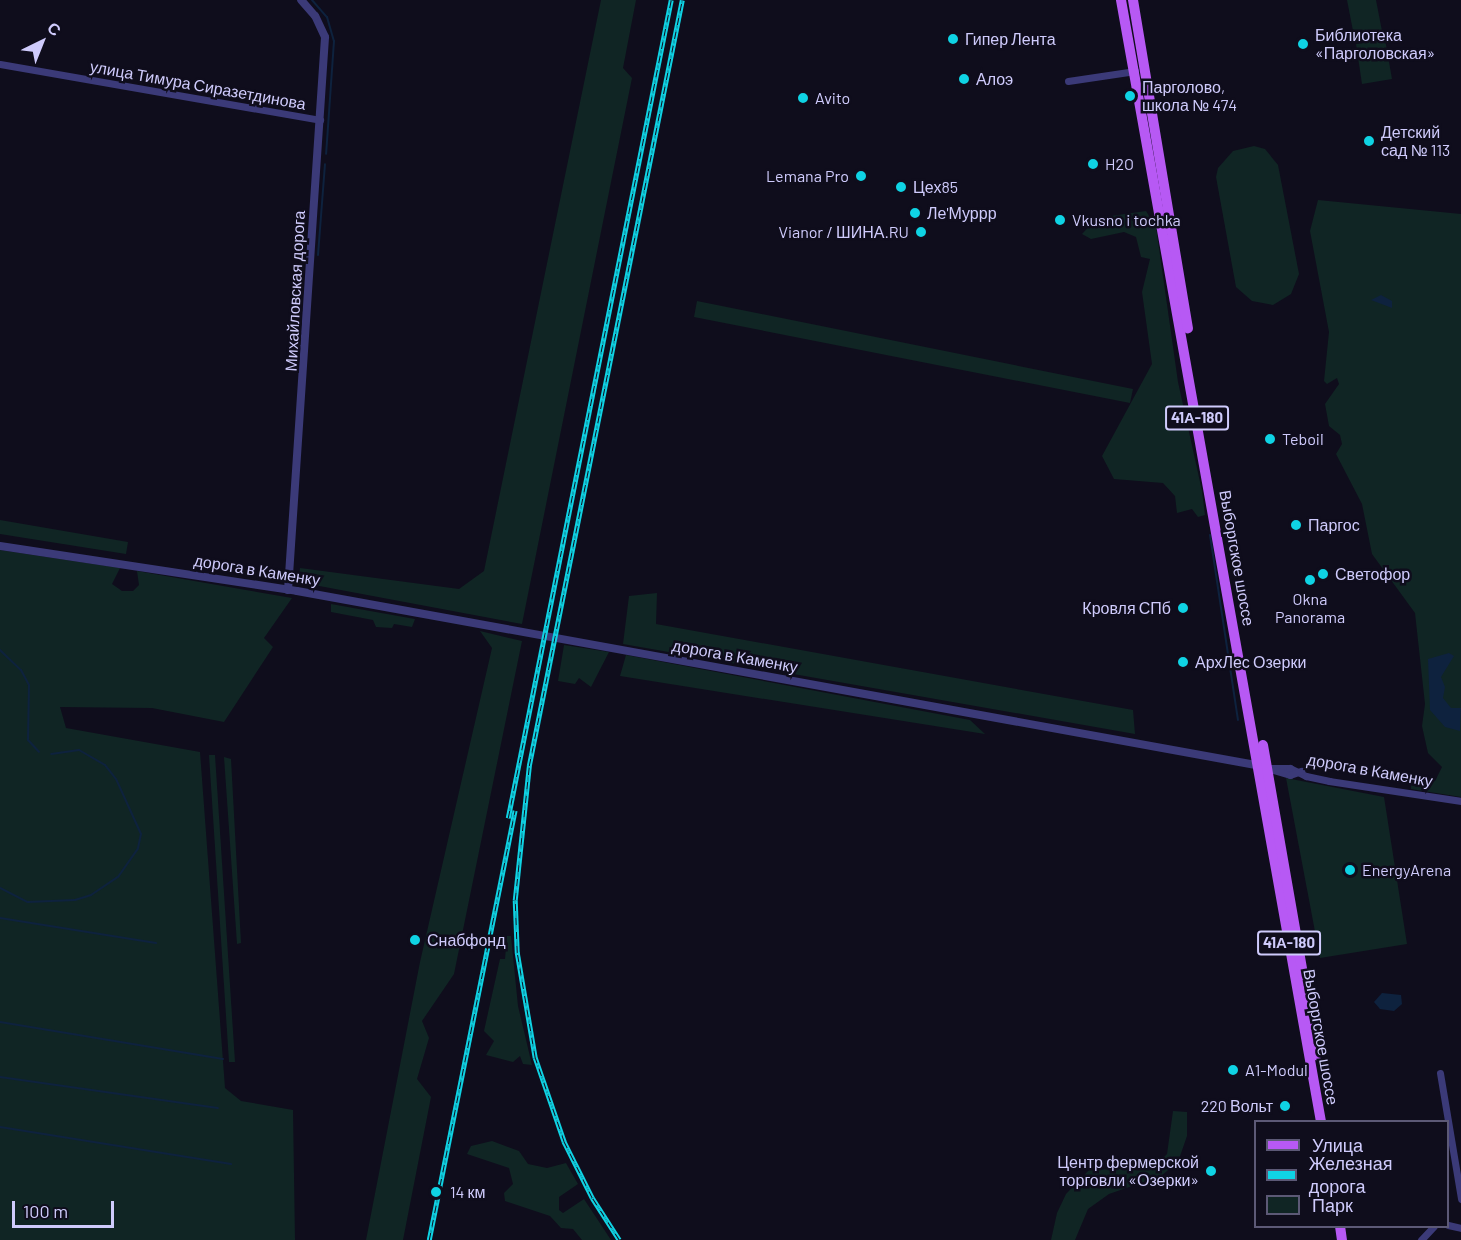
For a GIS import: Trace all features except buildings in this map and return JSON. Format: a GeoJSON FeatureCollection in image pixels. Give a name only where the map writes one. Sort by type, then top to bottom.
{"type":"FeatureCollection","features":[{"type":"Feature","properties":{"kind":"main road","name":"Выборгское шоссе"},"geometry":{"type":"LineString","coordinates":[[1121,0],[1329,1120]]}},
{"type":"Feature","properties":{"kind":"main road","name":"Выборгское шоссе"},"geometry":{"type":"LineString","coordinates":[[1133,0],[1147,72],[1321,1120]]}},
{"type":"Feature","properties":{"kind":"street","name":"Михайловская дорога"},"geometry":{"type":"LineString","coordinates":[[288,590],[325,37],[315,15],[301,0]]}},
{"type":"Feature","properties":{"kind":"street","name":"улица Тимура Сиразетдинова"},"geometry":{"type":"LineString","coordinates":[[0,64],[320,120]]}},
{"type":"Feature","properties":{"kind":"street"},"geometry":{"type":"LineString","coordinates":[[1068,81],[1134,71],[1147,72]]}},
{"type":"Feature","properties":{"kind":"street","name":"дорога в Каменку"},"geometry":{"type":"LineString","coordinates":[[0,546],[288,590],[1263,767],[1290,776],[1300,771],[1329,781],[1461,801]]}},
{"type":"Feature","properties":{"kind":"street"},"geometry":{"type":"LineString","coordinates":[[1440,1073],[1448,1120]]}},
{"type":"Feature","properties":{"kind":"street"},"geometry":{"type":"LineString","coordinates":[[1449,1127],[1461,1199]]}},
{"type":"Feature","properties":{"kind":"street"},"geometry":{"type":"LineString","coordinates":[[1421,1240],[1433,1228]]}},
{"type":"Feature","properties":{"kind":"green space"},"geometry":{"type":"Polygon","coordinates":[[[601,0],[636,0],[623,68],[632,78],[522,624],[298,582],[300,568],[459,589],[484,571],[601,0]]]}},
{"type":"Feature","properties":{"kind":"green space"},"geometry":{"type":"Polygon","coordinates":[[[1347,0],[1376,0],[1382,31],[1354,36],[1347,0]]]}},
{"type":"Feature","properties":{"kind":"green space"},"geometry":{"type":"Polygon","coordinates":[[[1385,39],[1392,79],[1362,84],[1356,44],[1385,39]]]}},
{"type":"Feature","properties":{"kind":"green space"},"geometry":{"type":"Polygon","coordinates":[[[1254,146],[1265,149],[1278,165],[1299,274],[1291,294],[1273,305],[1252,301],[1236,287],[1216,177],[1218,168],[1233,151],[1254,146]]]}},
{"type":"Feature","properties":{"kind":"green space"},"geometry":{"type":"Polygon","coordinates":[[[1318,200],[1461,214],[1461,797],[1411,789],[1411,774],[1435,781],[1442,767],[1428,753],[1422,726],[1425,704],[1415,613],[1372,554],[1362,504],[1336,454],[1342,444],[1340,435],[1329,426],[1325,404],[1339,384],[1337,378],[1327,384],[1324,381],[1329,332],[1310,231],[1318,200]]]}},
{"type":"Feature","properties":{"kind":"green space"},"geometry":{"type":"Polygon","coordinates":[[[1146,211],[1156,227],[1178,382],[1202,491],[1205,515],[1198,517],[1192,509],[1177,513],[1175,496],[1163,483],[1114,479],[1102,456],[1152,364],[1142,292],[1150,259],[1141,257],[1136,237],[1124,232],[1091,239],[1082,234],[1097,218],[1146,211]]]}},
{"type":"Feature","properties":{"kind":"green space"},"geometry":{"type":"Polygon","coordinates":[[[697,301],[1133,389],[1130,403],[694,317],[697,301]]]}},
{"type":"Feature","properties":{"kind":"green space"},"geometry":{"type":"Polygon","coordinates":[[[0,520],[128,542],[126,554],[0,534],[0,520]]]}},
{"type":"Feature","properties":{"kind":"green space"},"geometry":{"type":"Polygon","coordinates":[[[0,550],[120,568],[112,584],[122,591],[133,591],[139,585],[137,571],[292,598],[264,638],[273,647],[224,722],[152,708],[60,707],[66,728],[200,752],[225,1088],[241,1101],[293,1110],[295,1240],[0,1240],[0,550]]]}},
{"type":"Feature","properties":{"kind":"green space"},"geometry":{"type":"Polygon","coordinates":[[[657,593],[656,624],[1133,710],[1135,734],[623,644],[629,596],[657,593]]]}},
{"type":"Feature","properties":{"kind":"green space"},"geometry":{"type":"Polygon","coordinates":[[[331,604],[415,619],[412,627],[394,624],[392,628],[376,627],[373,620],[331,612],[331,604]]]}},
{"type":"Feature","properties":{"kind":"green space"},"geometry":{"type":"Polygon","coordinates":[[[480,631],[522,641],[454,974],[422,1021],[429,1038],[417,1079],[431,1097],[403,1240],[366,1240],[420,962],[492,648],[480,631]]]}},
{"type":"Feature","properties":{"kind":"green space"},"geometry":{"type":"Polygon","coordinates":[[[564,645],[609,652],[591,687],[579,678],[575,684],[558,681],[564,645]]]}},
{"type":"Feature","properties":{"kind":"green space"},"geometry":{"type":"Polygon","coordinates":[[[626,655],[970,720],[985,734],[620,676],[626,655]]]}},
{"type":"Feature","properties":{"kind":"green space"},"geometry":{"type":"Polygon","coordinates":[[[209,755],[215,755],[235,1062],[229,1062],[209,755]]]}},
{"type":"Feature","properties":{"kind":"green space"},"geometry":{"type":"Polygon","coordinates":[[[224,757],[231,759],[241,943],[237,944],[224,757]]]}},
{"type":"Feature","properties":{"kind":"green space","name":"EnergyArena"},"geometry":{"type":"Polygon","coordinates":[[[1286,778],[1384,797],[1407,944],[1320,958],[1286,778]]]}},
{"type":"Feature","properties":{"kind":"green space"},"geometry":{"type":"Polygon","coordinates":[[[507,936],[511,936],[518,1006],[532,1065],[523,1064],[520,1056],[513,1062],[486,1055],[494,1041],[484,1031],[500,959],[505,959],[507,936]]]}},
{"type":"Feature","properties":{"kind":"green space"},"geometry":{"type":"Polygon","coordinates":[[[1173,1111],[1187,1112],[1187,1136],[1178,1162],[1161,1176],[1109,1194],[1088,1209],[1075,1240],[1051,1240],[1057,1213],[1066,1194],[1089,1170],[1146,1168],[1160,1161],[1167,1154],[1173,1111]]]}},
{"type":"Feature","properties":{"kind":"green space"},"geometry":{"type":"Polygon","coordinates":[[[492,1141],[519,1151],[528,1164],[547,1168],[566,1163],[578,1184],[559,1197],[559,1210],[563,1213],[584,1199],[611,1240],[582,1240],[573,1229],[561,1228],[550,1216],[505,1201],[504,1193],[513,1184],[509,1168],[467,1154],[471,1146],[492,1141]]]}},
{"type":"Feature","properties":{"kind":"water"},"geometry":{"type":"Polygon","coordinates":[[[1381,295],[1392,301],[1392,308],[1371,300],[1381,295]]]}},
{"type":"Feature","properties":{"kind":"water"},"geometry":{"type":"Polygon","coordinates":[[[1449,653],[1454,656],[1441,677],[1445,687],[1443,698],[1451,708],[1461,708],[1460,731],[1445,727],[1430,710],[1428,659],[1449,653]]]}},
{"type":"Feature","properties":{"kind":"water"},"geometry":{"type":"Polygon","coordinates":[[[1382,993],[1401,995],[1402,1004],[1394,1011],[1380,1009],[1374,1002],[1382,993]]]}},
{"type":"Feature","properties":{"kind":"waterway"},"geometry":{"type":"LineString","coordinates":[[312,0],[327,17],[334,41],[326,154]]}},
{"type":"Feature","properties":{"kind":"waterway"},"geometry":{"type":"LineString","coordinates":[[318,255],[325,164]]}},
{"type":"Feature","properties":{"kind":"waterway"},"geometry":{"type":"LineString","coordinates":[[1210,535],[1238,720]]}},
{"type":"Feature","properties":{"kind":"waterway"},"geometry":{"type":"LineString","coordinates":[[0,650],[21,670],[29,685],[28,740],[39,752]]}},
{"type":"Feature","properties":{"kind":"waterway"},"geometry":{"type":"LineString","coordinates":[[0,888],[28,902],[75,900],[91,895],[118,877],[138,848],[141,834],[116,779],[105,765],[79,750],[51,754]]}},
{"type":"Feature","properties":{"kind":"waterway"},"geometry":{"type":"LineString","coordinates":[[0,918],[156,943]]}},
{"type":"Feature","properties":{"kind":"waterway"},"geometry":{"type":"LineString","coordinates":[[0,1022],[223,1059]]}},
{"type":"Feature","properties":{"kind":"waterway"},"geometry":{"type":"LineString","coordinates":[[0,1077],[218,1108]]}},
{"type":"Feature","properties":{"kind":"waterway"},"geometry":{"type":"LineString","coordinates":[[0,1127],[231,1164]]}},
{"type":"Feature","properties":{"kind":"railway"},"geometry":{"type":"LineString","coordinates":[[508,818],[671,0]]}},
{"type":"Feature","properties":{"kind":"railway"},"geometry":{"type":"LineString","coordinates":[[619,1240],[592,1198],[564,1142],[535,1058],[517,953],[515,900],[529,766],[682,0]]}},
{"type":"Feature","properties":{"kind":"railway"},"geometry":{"type":"LineString","coordinates":[[429,1240],[515,811]]}},
{"type":"Feature","properties":{"kind":"place","name":"Гипер Лента"},"geometry":{"type":"Point","coordinates":[953,39]}},
{"type":"Feature","properties":{"kind":"place","name":"Библиотека «Парголовская»"},"geometry":{"type":"Point","coordinates":[1303,44]}},
{"type":"Feature","properties":{"kind":"place","name":"Алоэ"},"geometry":{"type":"Point","coordinates":[964,79]}},
{"type":"Feature","properties":{"kind":"place","name":"Парголово, школа № 474"},"geometry":{"type":"Point","coordinates":[1130,96]}},
{"type":"Feature","properties":{"kind":"place","name":"Avito"},"geometry":{"type":"Point","coordinates":[803,98]}},
{"type":"Feature","properties":{"kind":"place","name":"Детский сад № 113"},"geometry":{"type":"Point","coordinates":[1369,141]}},
{"type":"Feature","properties":{"kind":"place","name":"H2O"},"geometry":{"type":"Point","coordinates":[1093,164]}},
{"type":"Feature","properties":{"kind":"place","name":"Lemana Pro"},"geometry":{"type":"Point","coordinates":[861,176]}},
{"type":"Feature","properties":{"kind":"place","name":"Цех85"},"geometry":{"type":"Point","coordinates":[901,187]}},
{"type":"Feature","properties":{"kind":"place","name":"Ле'Муррр"},"geometry":{"type":"Point","coordinates":[915,213]}},
{"type":"Feature","properties":{"kind":"place","name":"Vkusno i tochka"},"geometry":{"type":"Point","coordinates":[1060,220]}},
{"type":"Feature","properties":{"kind":"place","name":"Vianor / ШИНА.RU"},"geometry":{"type":"Point","coordinates":[921,232]}},
{"type":"Feature","properties":{"kind":"place","name":"Teboil"},"geometry":{"type":"Point","coordinates":[1270,439]}},
{"type":"Feature","properties":{"kind":"place","name":"Паргос"},"geometry":{"type":"Point","coordinates":[1296,525]}},
{"type":"Feature","properties":{"kind":"place","name":"Светофор"},"geometry":{"type":"Point","coordinates":[1323,574]}},
{"type":"Feature","properties":{"kind":"place","name":"Okna Panorama"},"geometry":{"type":"Point","coordinates":[1310,580]}},
{"type":"Feature","properties":{"kind":"place","name":"Кровля СПб"},"geometry":{"type":"Point","coordinates":[1183,608]}},
{"type":"Feature","properties":{"kind":"place","name":"АрхЛес Озерки"},"geometry":{"type":"Point","coordinates":[1183,662]}},
{"type":"Feature","properties":{"kind":"place","name":"EnergyArena"},"geometry":{"type":"Point","coordinates":[1350,870]}},
{"type":"Feature","properties":{"kind":"place","name":"Снабфонд"},"geometry":{"type":"Point","coordinates":[415,940]}},
{"type":"Feature","properties":{"kind":"place","name":"A1-Modul"},"geometry":{"type":"Point","coordinates":[1233,1070]}},
{"type":"Feature","properties":{"kind":"place","name":"220 Вольт"},"geometry":{"type":"Point","coordinates":[1285,1106]}},
{"type":"Feature","properties":{"kind":"place","name":"Центр фермерской торговли «Озерки»"},"geometry":{"type":"Point","coordinates":[1211,1171]}},
{"type":"Feature","properties":{"kind":"place","name":"14 км"},"geometry":{"type":"Point","coordinates":[436,1192]}}]}
